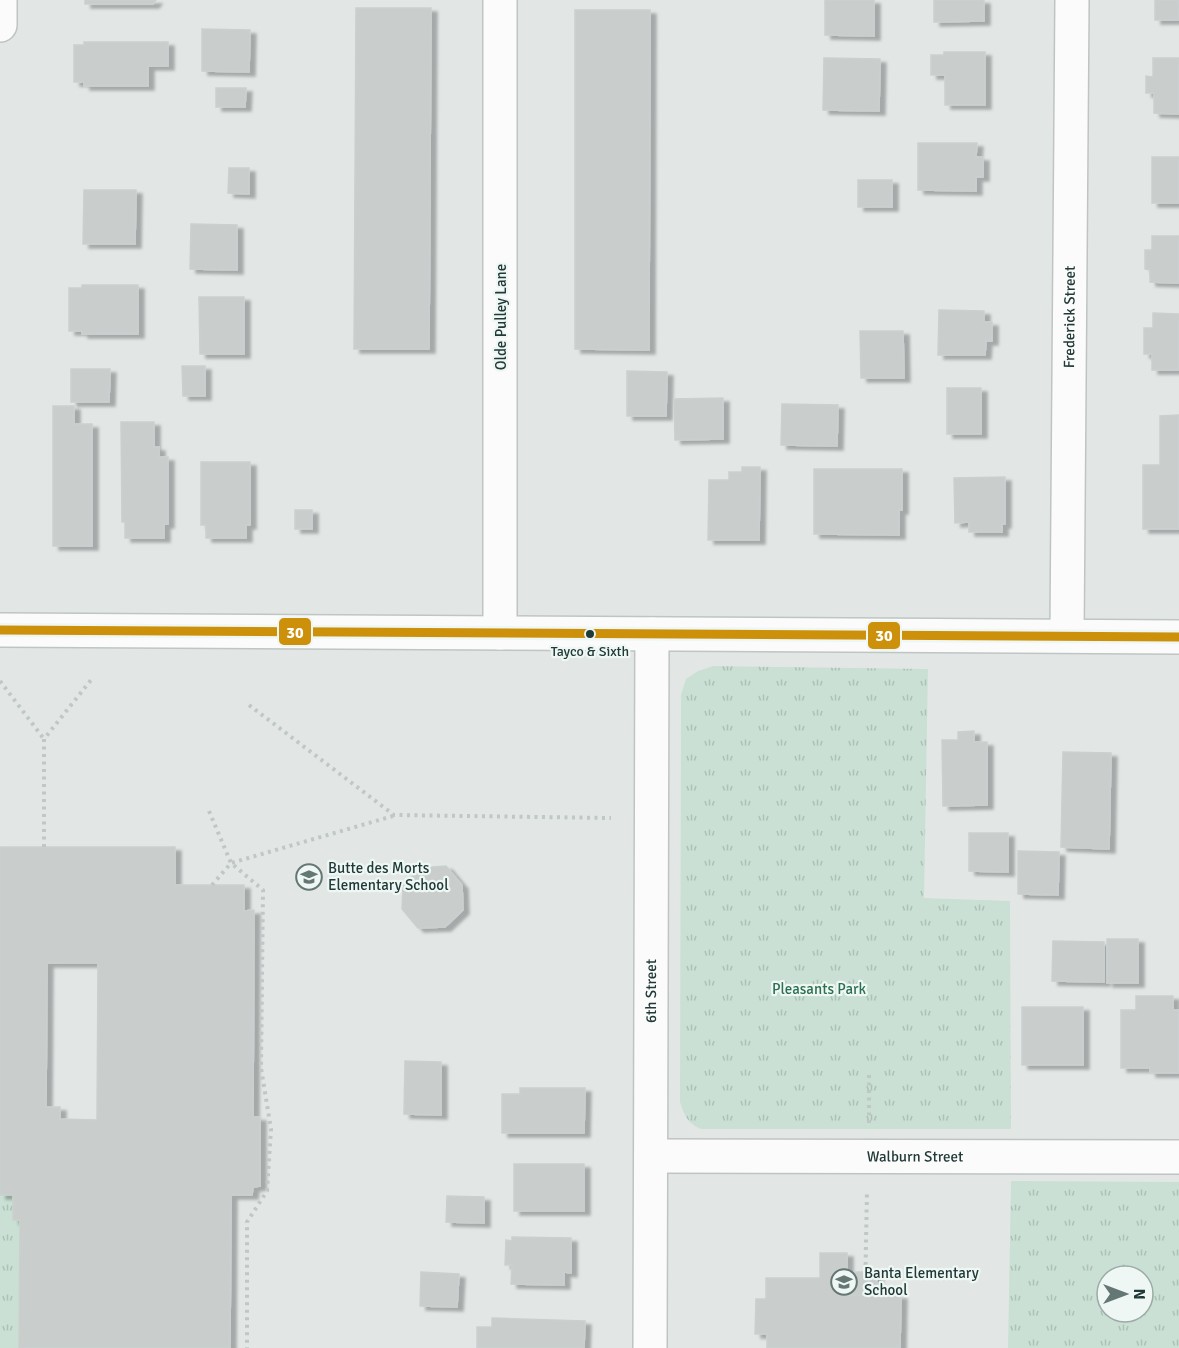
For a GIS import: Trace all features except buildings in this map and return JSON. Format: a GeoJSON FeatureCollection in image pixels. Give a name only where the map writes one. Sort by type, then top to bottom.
{"type":"FeatureCollection","features":[{"type":"Feature","properties":{"kind":"street"},"geometry":{"type":"LineString","coordinates":[[0,0],[0,25]]}},
{"type":"Feature","properties":{"kind":"street","name":"Olde Pulley Lane"},"geometry":{"type":"LineString","coordinates":[[500,0],[500,633]]}},
{"type":"Feature","properties":{"kind":"street","name":"Frederick Street"},"geometry":{"type":"LineString","coordinates":[[1067,635],[1072,0]]}},
{"type":"Feature","properties":{"kind":"street"},"geometry":{"type":"LineString","coordinates":[[0,630],[1179,636]]}},
{"type":"Feature","properties":{"kind":"street","name":"6th Street"},"geometry":{"type":"LineString","coordinates":[[650,1348],[652,634]]}},
{"type":"Feature","properties":{"kind":"street","name":"Walburn Street"},"geometry":{"type":"LineString","coordinates":[[651,1156],[1179,1157]]}},
{"type":"Feature","properties":{"kind":"path"},"geometry":{"type":"LineString","coordinates":[[44,739],[91,680]]}},
{"type":"Feature","properties":{"kind":"path"},"geometry":{"type":"LineString","coordinates":[[0,681],[44,739],[44,847]]}},
{"type":"Feature","properties":{"kind":"path"},"geometry":{"type":"LineString","coordinates":[[249,705],[394,816]]}},
{"type":"Feature","properties":{"kind":"path"},"geometry":{"type":"LineString","coordinates":[[208,811],[231,863],[263,890],[261,1068],[271,1130],[267,1191],[247,1222],[247,1348]]}},
{"type":"Feature","properties":{"kind":"path"},"geometry":{"type":"LineString","coordinates":[[212,885],[231,863],[394,816],[611,818]]}},
{"type":"Feature","properties":{"kind":"path"},"geometry":{"type":"LineString","coordinates":[[868,1130],[869,1072]]}},
{"type":"Feature","properties":{"kind":"path"},"geometry":{"type":"LineString","coordinates":[[865,1295],[867,1184]]}},
{"type":"Feature","properties":{"kind":"green space","name":"Pleasants Park"},"geometry":{"type":"Polygon","coordinates":[[[713,666],[928,669],[924,898],[1010,901],[1011,1129],[701,1129],[687,1118],[680,1102],[681,695],[686,679],[698,671],[713,666]]]}},
{"type":"Feature","properties":{"kind":"green space"},"geometry":{"type":"Polygon","coordinates":[[[1011,1181],[1179,1182],[1179,1348],[1008,1348],[1011,1181]]]}},
{"type":"Feature","properties":{"kind":"green space"},"geometry":{"type":"Polygon","coordinates":[[[0,1195],[13,1195],[20,1220],[19,1348],[0,1348],[0,1195]]]}},
{"type":"Feature","properties":{"kind":"transit line","name":"30"},"geometry":{"type":"LineString","coordinates":[[0,630],[1179,637]]}},
{"type":"Feature","properties":{"kind":"place","name":"Tayco & Sixth"},"geometry":{"type":"Point","coordinates":[590,634]}},
{"type":"Feature","properties":{"kind":"place","name":"Butte des Morts Elementary School"},"geometry":{"type":"Point","coordinates":[309,877]}},
{"type":"Feature","properties":{"kind":"place","name":"Banta Elementary School"},"geometry":{"type":"Point","coordinates":[844,1282]}}]}
